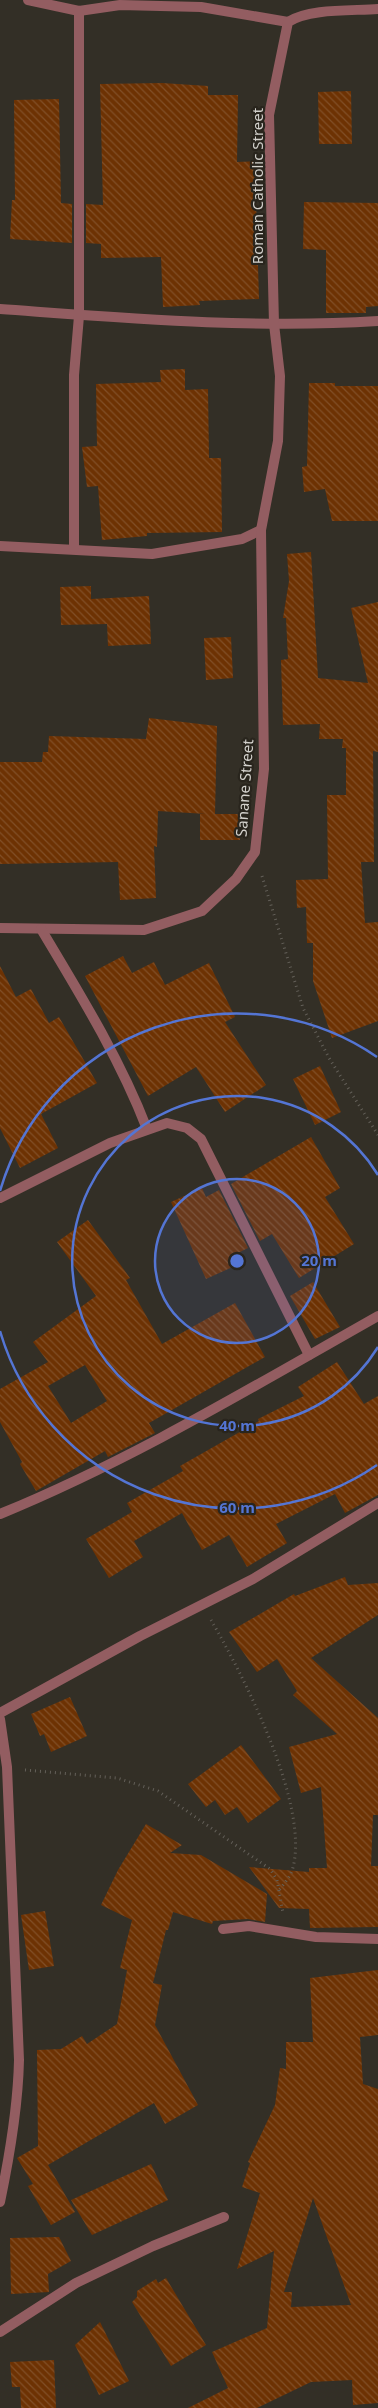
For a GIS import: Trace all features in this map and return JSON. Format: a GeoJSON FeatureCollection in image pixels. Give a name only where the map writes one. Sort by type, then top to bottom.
{"type":"FeatureCollection","features":[{"type":"Feature","properties":{"kind":"street"},"geometry":{"type":"LineString","coordinates":[[28,0],[79,11],[120,5],[201,7],[288,22],[295,17],[311,14],[378,9]]}},
{"type":"Feature","properties":{"kind":"street"},"geometry":{"type":"LineString","coordinates":[[74,548],[74,375],[79,316],[79,11]]}},
{"type":"Feature","properties":{"kind":"street","name":"Roman Catholic Street"},"geometry":{"type":"LineString","coordinates":[[261,530],[278,441],[280,376],[274,324],[269,115],[288,22]]}},
{"type":"Feature","properties":{"kind":"street"},"geometry":{"type":"LineString","coordinates":[[0,309],[179,322],[274,324],[378,321]]}},
{"type":"Feature","properties":{"kind":"street"},"geometry":{"type":"LineString","coordinates":[[0,546],[74,548],[152,554],[242,539],[261,530]]}},
{"type":"Feature","properties":{"kind":"street","name":"Sanane Street"},"geometry":{"type":"LineString","coordinates":[[0,928],[144,930],[202,911],[236,879],[255,852],[264,769],[261,530]]}},
{"type":"Feature","properties":{"kind":"street"},"geometry":{"type":"LineString","coordinates":[[41,929],[110,1047],[135,1097],[147,1129]]}},
{"type":"Feature","properties":{"kind":"street"},"geometry":{"type":"LineString","coordinates":[[0,1198],[110,1143],[147,1129],[167,1123],[187,1128],[201,1139],[309,1355]]}},
{"type":"Feature","properties":{"kind":"street"},"geometry":{"type":"LineString","coordinates":[[0,1514],[144,1448],[378,1316]]}},
{"type":"Feature","properties":{"kind":"street"},"geometry":{"type":"LineString","coordinates":[[0,1713],[140,1636],[202,1606],[311,1546],[378,1503]]}},
{"type":"Feature","properties":{"kind":"street"},"geometry":{"type":"LineString","coordinates":[[0,1719],[7,1768],[19,2060],[16,2113],[11,2151],[0,2202]]}},
{"type":"Feature","properties":{"kind":"street"},"geometry":{"type":"LineString","coordinates":[[222,1929],[249,1926],[316,1937],[378,1939]]}},
{"type":"Feature","properties":{"kind":"street"},"geometry":{"type":"LineString","coordinates":[[0,2332],[76,2283],[153,2246],[224,2217]]}},
{"type":"Feature","properties":{"kind":"path"},"geometry":{"type":"LineString","coordinates":[[255,852],[291,976],[303,1008],[329,1058],[378,1135]]}},
{"type":"Feature","properties":{"kind":"path"},"geometry":{"type":"LineString","coordinates":[[202,1606],[243,1680],[283,1774],[290,1797],[296,1850],[289,1877],[279,1890]]}},
{"type":"Feature","properties":{"kind":"path"},"geometry":{"type":"LineString","coordinates":[[7,1768],[117,1778],[158,1791],[270,1869],[277,1880],[287,1932]]}},
{"type":"Feature","properties":{"kind":"building"},"geometry":{"type":"Polygon","coordinates":[[[162,83],[208,86],[208,95],[238,95],[237,162],[260,161],[262,199],[256,199],[259,299],[199,301],[200,305],[163,307],[161,257],[101,258],[101,244],[86,243],[86,204],[103,205],[100,84],[162,83]]]}},
{"type":"Feature","properties":{"kind":"building"},"geometry":{"type":"Polygon","coordinates":[[[351,91],[352,144],[319,144],[318,92],[351,91]]]}},
{"type":"Feature","properties":{"kind":"building"},"geometry":{"type":"Polygon","coordinates":[[[59,99],[61,203],[72,204],[72,243],[10,239],[12,200],[15,200],[14,100],[59,99]]]}},
{"type":"Feature","properties":{"kind":"building"},"geometry":{"type":"Polygon","coordinates":[[[304,202],[378,203],[378,306],[366,307],[366,313],[326,313],[326,250],[303,249],[304,202]]]}},
{"type":"Feature","properties":{"kind":"building"},"geometry":{"type":"Polygon","coordinates":[[[185,369],[185,390],[208,389],[209,458],[221,458],[222,532],[147,533],[147,536],[102,540],[98,486],[87,487],[82,447],[97,446],[96,384],[161,382],[160,370],[185,369]]]}},
{"type":"Feature","properties":{"kind":"building"},"geometry":{"type":"Polygon","coordinates":[[[309,383],[335,383],[335,386],[378,386],[378,521],[332,521],[325,489],[304,492],[302,467],[307,466],[309,383]]]}},
{"type":"Feature","properties":{"kind":"building"},"geometry":{"type":"Polygon","coordinates":[[[311,552],[318,678],[368,683],[351,608],[378,602],[378,752],[373,751],[374,862],[361,862],[365,923],[378,922],[378,1021],[332,1038],[313,981],[313,943],[307,943],[306,907],[297,908],[296,880],[328,879],[327,795],[346,795],[346,748],[342,748],[343,739],[319,739],[320,724],[283,725],[281,660],[288,659],[286,618],[283,618],[289,581],[287,554],[311,552]]]}},
{"type":"Feature","properties":{"kind":"building"},"geometry":{"type":"Polygon","coordinates":[[[91,586],[91,599],[149,596],[151,644],[108,646],[107,624],[61,625],[60,587],[91,586]]]}},
{"type":"Feature","properties":{"kind":"building"},"geometry":{"type":"Polygon","coordinates":[[[231,637],[233,678],[206,680],[204,638],[231,637]]]}},
{"type":"Feature","properties":{"kind":"building"},"geometry":{"type":"Polygon","coordinates":[[[149,718],[217,726],[215,814],[240,814],[240,840],[200,840],[200,814],[206,814],[158,811],[157,847],[154,846],[156,898],[120,900],[118,862],[0,864],[0,762],[42,762],[43,752],[48,752],[49,736],[146,739],[149,718]]]}},
{"type":"Feature","properties":{"kind":"building"},"geometry":{"type":"Polygon","coordinates":[[[123,956],[132,973],[154,962],[165,985],[209,963],[235,1017],[225,1022],[266,1085],[225,1112],[196,1067],[148,1096],[85,976],[123,956]]]}},
{"type":"Feature","properties":{"kind":"building"},"geometry":{"type":"Polygon","coordinates":[[[0,966],[16,997],[31,989],[49,1023],[59,1017],[97,1083],[41,1114],[58,1148],[20,1168],[0,1128],[0,966]]]}},
{"type":"Feature","properties":{"kind":"building"},"geometry":{"type":"Polygon","coordinates":[[[320,1066],[341,1112],[315,1125],[293,1079],[320,1066]]]}},
{"type":"Feature","properties":{"kind":"building"},"geometry":{"type":"Polygon","coordinates":[[[311,1137],[340,1188],[325,1197],[354,1244],[299,1278],[272,1234],[260,1241],[231,1184],[311,1137]]]}},
{"type":"Feature","properties":{"kind":"building"},"geometry":{"type":"Polygon","coordinates":[[[202,1188],[206,1197],[219,1190],[248,1248],[232,1256],[237,1265],[206,1279],[171,1202],[202,1188]]]}},
{"type":"Feature","properties":{"kind":"building"},"geometry":{"type":"Polygon","coordinates":[[[88,1220],[130,1278],[126,1280],[162,1344],[235,1303],[265,1357],[149,1423],[155,1433],[108,1457],[105,1451],[36,1491],[20,1464],[22,1462],[0,1422],[0,1389],[48,1362],[33,1342],[96,1296],[57,1242],[88,1220]],[[85,1365],[48,1386],[71,1423],[107,1401],[85,1365]]]}},
{"type":"Feature","properties":{"kind":"building"},"geometry":{"type":"Polygon","coordinates":[[[313,1282],[340,1327],[315,1339],[290,1296],[313,1282]]]}},
{"type":"Feature","properties":{"kind":"building"},"geometry":{"type":"Polygon","coordinates":[[[337,1362],[364,1404],[378,1396],[378,1495],[345,1513],[335,1494],[276,1524],[287,1543],[247,1567],[229,1535],[202,1550],[182,1513],[134,1541],[143,1557],[109,1578],[86,1539],[132,1512],[127,1503],[183,1471],[180,1466],[259,1421],[258,1419],[304,1396],[298,1387],[337,1362]]]}},
{"type":"Feature","properties":{"kind":"building"},"geometry":{"type":"Polygon","coordinates":[[[345,1577],[348,1585],[378,1583],[378,1615],[311,1658],[378,1718],[378,1815],[373,1815],[371,1866],[378,1866],[378,1927],[310,1928],[309,1909],[279,1908],[249,1867],[309,1872],[309,1868],[327,1868],[321,1787],[301,1793],[289,1747],[337,1734],[293,1695],[297,1691],[277,1659],[257,1672],[229,1632],[294,1594],[295,1596],[345,1577]]]}},
{"type":"Feature","properties":{"kind":"building"},"geometry":{"type":"Polygon","coordinates":[[[70,1697],[87,1736],[51,1752],[44,1734],[40,1736],[31,1714],[70,1697]]]}},
{"type":"Feature","properties":{"kind":"building"},"geometry":{"type":"Polygon","coordinates":[[[241,1745],[281,1799],[248,1823],[237,1807],[225,1815],[215,1800],[206,1807],[188,1784],[241,1745]]]}},
{"type":"Feature","properties":{"kind":"building"},"geometry":{"type":"Polygon","coordinates":[[[146,1824],[182,1845],[170,1853],[201,1855],[267,1894],[265,1922],[248,1919],[213,1921],[212,1924],[173,1912],[168,1930],[166,1930],[153,1983],[162,1985],[155,2025],[198,2105],[165,2124],[154,2103],[48,2165],[75,2212],[51,2225],[28,2186],[33,2184],[17,2158],[38,2146],[37,2050],[61,2049],[82,2036],[87,2044],[117,2024],[127,1970],[120,1968],[132,1920],[101,1905],[118,1870],[146,1824]]]}},
{"type":"Feature","properties":{"kind":"building"},"geometry":{"type":"Polygon","coordinates":[[[45,1911],[54,1966],[29,1970],[21,1915],[45,1911]]]}},
{"type":"Feature","properties":{"kind":"building"},"geometry":{"type":"Polygon","coordinates":[[[378,1970],[378,2035],[360,2037],[363,2084],[378,2089],[378,2403],[353,2405],[352,2380],[311,2382],[257,2408],[188,2408],[228,2388],[212,2352],[267,2328],[274,2251],[237,2269],[260,2193],[242,2187],[250,2163],[248,2162],[275,2105],[280,2068],[286,2069],[286,2042],[313,2042],[310,1978],[378,1970]],[[313,2198],[284,2292],[292,2292],[291,2307],[351,2305],[313,2198]]]}},
{"type":"Feature","properties":{"kind":"building"},"geometry":{"type":"Polygon","coordinates":[[[151,2164],[168,2200],[92,2235],[71,2200],[151,2164]]]}},
{"type":"Feature","properties":{"kind":"building"},"geometry":{"type":"Polygon","coordinates":[[[59,2237],[71,2261],[48,2274],[49,2292],[11,2294],[10,2238],[59,2237]]]}},
{"type":"Feature","properties":{"kind":"building"},"geometry":{"type":"Polygon","coordinates":[[[166,2278],[206,2345],[171,2366],[132,2302],[137,2297],[137,2291],[156,2279],[158,2283],[166,2278]]]}},
{"type":"Feature","properties":{"kind":"building"},"geometry":{"type":"Polygon","coordinates":[[[100,2322],[129,2381],[99,2395],[75,2345],[100,2322]]]}},
{"type":"Feature","properties":{"kind":"building"},"geometry":{"type":"Polygon","coordinates":[[[54,2360],[56,2408],[21,2408],[20,2387],[12,2387],[10,2362],[54,2360]]]}}]}
